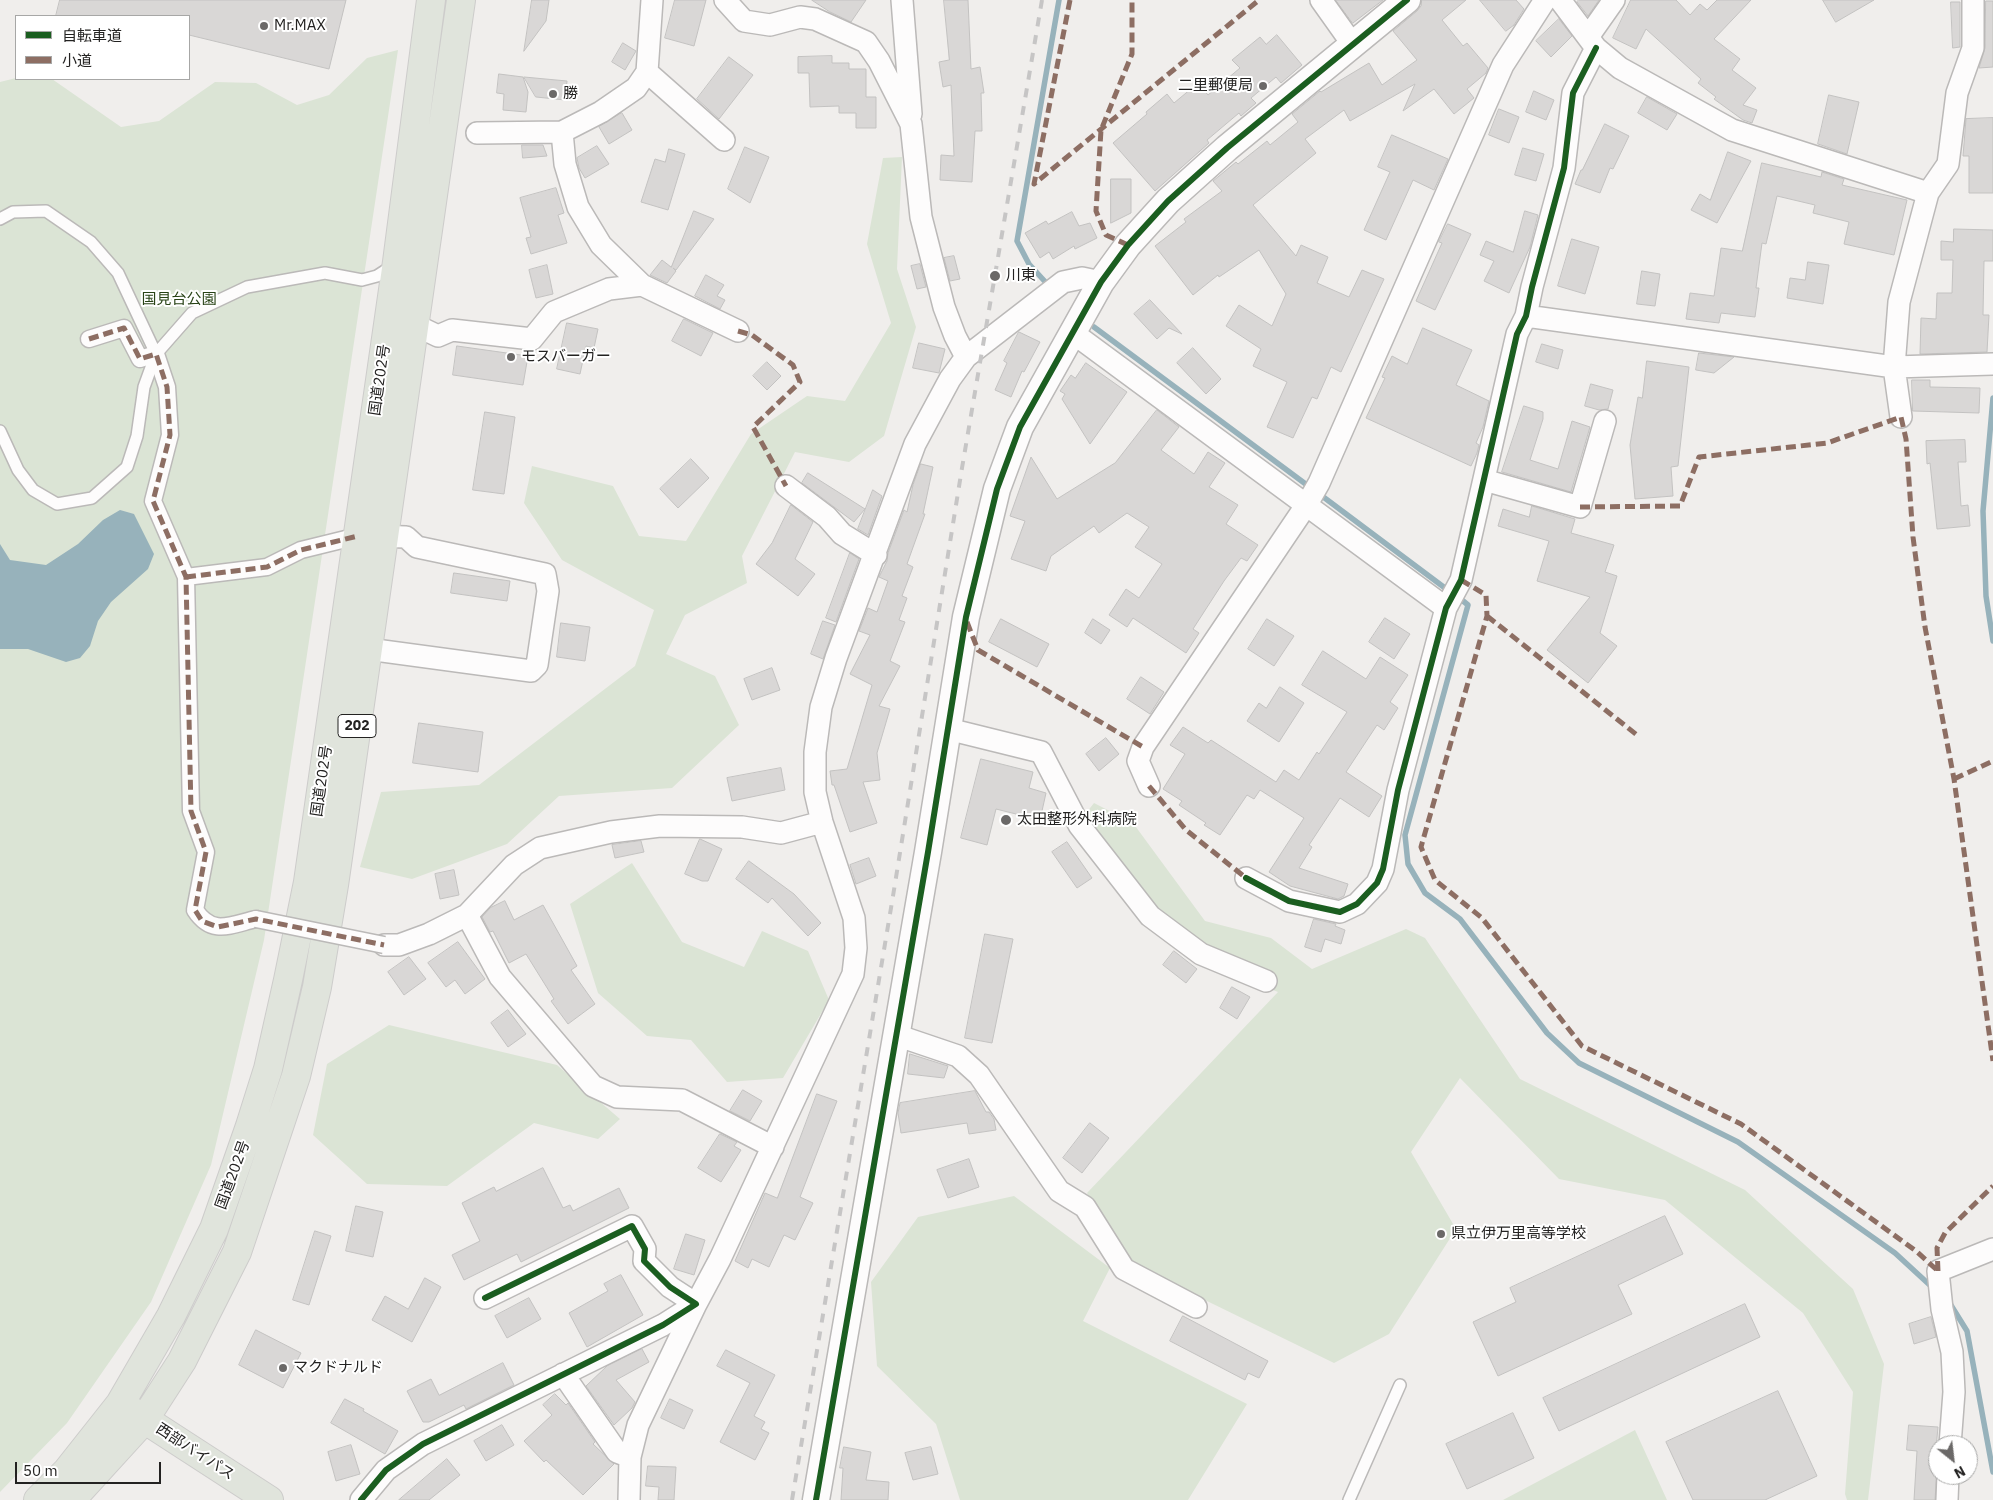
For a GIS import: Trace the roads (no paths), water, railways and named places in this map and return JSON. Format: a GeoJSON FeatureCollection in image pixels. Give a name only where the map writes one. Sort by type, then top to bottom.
{"type":"FeatureCollection","features":[{"type":"Feature","properties":{"kind":"highway","name":"国道202号"},"geometry":{"type":"LineString","coordinates":[[70,1500],[144,1420],[182,1361],[237,1252],[296,1076],[317,987],[334,885],[355,647],[358,536],[397,262],[431,0]]}},
{"type":"Feature","properties":{"kind":"highway","name":"国道202号"},"geometry":{"type":"LineString","coordinates":[[38,1500],[68,1471],[120,1404],[170,1316],[214,1229],[268,1069],[288,980],[355,647],[384,536],[462,0]]}},
{"type":"Feature","properties":{"kind":"highway","name":"西部バイパス"},"geometry":{"type":"LineString","coordinates":[[120,1404],[269,1500]]}},
{"type":"Feature","properties":{"kind":"street"},"geometry":{"type":"LineString","coordinates":[[477,132],[562,132],[601,112],[636,88],[647,72],[652,0]]}},
{"type":"Feature","properties":{"kind":"street"},"geometry":{"type":"LineString","coordinates":[[725,0],[744,21],[770,25],[800,17],[815,19],[866,42],[879,61],[911,124]]}},
{"type":"Feature","properties":{"kind":"street"},"geometry":{"type":"LineString","coordinates":[[902,0],[911,124],[922,217],[944,307],[955,336],[966,357]]}},
{"type":"Feature","properties":{"kind":"street"},"geometry":{"type":"LineString","coordinates":[[1322,0],[1352,45]]}},
{"type":"Feature","properties":{"kind":"street"},"geometry":{"type":"LineString","coordinates":[[816,1500],[966,617],[997,489],[1020,428],[1101,282],[1128,245],[1168,201],[1227,148],[1407,0]]}},
{"type":"Feature","properties":{"kind":"street"},"geometry":{"type":"LineString","coordinates":[[1149,786],[1138,761],[1143,747],[1307,504],[1319,483],[1503,65],[1545,0]]}},
{"type":"Feature","properties":{"kind":"street"},"geometry":{"type":"LineString","coordinates":[[1560,0],[1592,42],[1620,68],[1732,130],[1928,193]]}},
{"type":"Feature","properties":{"kind":"street"},"geometry":{"type":"LineString","coordinates":[[1246,878],[1289,901],[1340,912],[1356,904],[1377,883],[1383,869],[1398,790],[1446,608],[1461,580],[1517,334],[1526,316],[1564,168],[1573,93],[1592,42],[1614,0]]}},
{"type":"Feature","properties":{"kind":"street"},"geometry":{"type":"LineString","coordinates":[[1901,417],[1894,367],[1899,302],[1928,193],[1948,164],[1957,93],[1973,48],[1973,0]]}},
{"type":"Feature","properties":{"kind":"street"},"geometry":{"type":"LineString","coordinates":[[647,72],[724,140]]}},
{"type":"Feature","properties":{"kind":"street"},"geometry":{"type":"LineString","coordinates":[[562,132],[565,164],[578,207],[601,245],[642,285],[738,331]]}},
{"type":"Feature","properties":{"kind":"street"},"geometry":{"type":"LineString","coordinates":[[629,1500],[630,1457],[638,1425],[696,1304],[720,1259],[853,974],[856,948],[854,918],[822,822],[815,792],[815,752],[821,707],[836,658],[876,555],[915,444],[950,379],[966,357],[1063,282],[1082,278],[1101,282]]}},
{"type":"Feature","properties":{"kind":"street"},"geometry":{"type":"LineString","coordinates":[[415,325],[438,336],[452,330],[532,339],[554,312],[609,290],[642,285]]}},
{"type":"Feature","properties":{"kind":"street"},"geometry":{"type":"LineString","coordinates":[[1526,316],[1894,367],[1993,364]]}},
{"type":"Feature","properties":{"kind":"street"},"geometry":{"type":"LineString","coordinates":[[90,339],[124,328],[140,359],[156,354],[167,387],[170,435],[153,501],[186,577],[190,811],[206,852],[195,910],[202,921],[218,927],[256,919],[384,945],[399,944],[429,934],[467,915],[514,865],[540,848],[611,832],[660,826],[742,826],[781,833],[822,822]]}},
{"type":"Feature","properties":{"kind":"street"},"geometry":{"type":"LineString","coordinates":[[1074,333],[1446,608]]}},
{"type":"Feature","properties":{"kind":"street"},"geometry":{"type":"LineString","coordinates":[[1484,480],[1580,507],[1605,421]]}},
{"type":"Feature","properties":{"kind":"street"},"geometry":{"type":"LineString","coordinates":[[786,486],[827,517],[842,534],[876,555]]}},
{"type":"Feature","properties":{"kind":"street"},"geometry":{"type":"LineString","coordinates":[[186,577],[267,568],[301,550],[358,536],[406,537],[417,547],[545,574],[548,591],[537,665],[531,671],[355,647]]}},
{"type":"Feature","properties":{"kind":"street"},"geometry":{"type":"LineString","coordinates":[[948,729],[1041,752],[1079,825],[1150,916],[1201,954],[1266,981]]}},
{"type":"Feature","properties":{"kind":"street"},"geometry":{"type":"LineString","coordinates":[[467,915],[500,976],[593,1086],[617,1097],[682,1100],[773,1147]]}},
{"type":"Feature","properties":{"kind":"street"},"geometry":{"type":"LineString","coordinates":[[896,1035],[958,1056],[979,1075],[1059,1191],[1085,1207],[1124,1269],[1196,1307]]}},
{"type":"Feature","properties":{"kind":"street"},"geometry":{"type":"LineString","coordinates":[[485,1298],[632,1226],[645,1249],[644,1261],[670,1287],[696,1304]]}},
{"type":"Feature","properties":{"kind":"street"},"geometry":{"type":"LineString","coordinates":[[1951,1435],[1954,1392],[1952,1352],[1942,1309],[1938,1271],[1993,1249]]}},
{"type":"Feature","properties":{"kind":"street"},"geometry":{"type":"LineString","coordinates":[[361,1500],[386,1470],[423,1444],[663,1325],[696,1304]]}},
{"type":"Feature","properties":{"kind":"street"},"geometry":{"type":"LineString","coordinates":[[563,1374],[617,1452],[630,1457]]}},
{"type":"Feature","properties":{"kind":"street"},"geometry":{"type":"LineString","coordinates":[[1947,1500],[1948,1485]]}},
{"type":"Feature","properties":{"kind":"lane"},"geometry":{"type":"LineString","coordinates":[[0,220],[13,212],[46,211],[91,242],[118,273],[156,354]]}},
{"type":"Feature","properties":{"kind":"lane"},"geometry":{"type":"LineString","coordinates":[[0,431],[18,470],[33,490],[57,504],[92,498],[127,467],[137,436],[144,387],[156,354],[192,313],[247,287],[325,274],[362,280],[378,276],[397,262]]}},
{"type":"Feature","properties":{"kind":"lane"},"geometry":{"type":"LineString","coordinates":[[1349,1500],[1400,1385]]}},
{"type":"Feature","properties":{"kind":"water"},"geometry":{"type":"Polygon","coordinates":[[[120,510],[134,514],[154,554],[148,569],[111,602],[98,621],[90,646],[80,658],[66,662],[28,649],[0,649],[0,544],[10,560],[46,565],[78,544],[103,520],[120,510]]]}},
{"type":"Feature","properties":{"kind":"waterway"},"geometry":{"type":"LineString","coordinates":[[1049,286],[1029,264],[1017,241],[1059,0]]}},
{"type":"Feature","properties":{"kind":"waterway"},"geometry":{"type":"LineString","coordinates":[[1094,327],[1311,488]]}},
{"type":"Feature","properties":{"kind":"waterway"},"geometry":{"type":"LineString","coordinates":[[1993,398],[1983,511],[1986,596],[1993,641]]}},
{"type":"Feature","properties":{"kind":"waterway"},"geometry":{"type":"LineString","coordinates":[[1318,493],[1449,591]]}},
{"type":"Feature","properties":{"kind":"waterway"},"geometry":{"type":"LineString","coordinates":[[1457,596],[1468,605],[1405,835],[1408,864],[1425,893],[1460,919],[1547,1033],[1579,1063],[1738,1142],[1895,1253],[1933,1288]]}},
{"type":"Feature","properties":{"kind":"waterway"},"geometry":{"type":"LineString","coordinates":[[1949,1302],[1967,1331],[1993,1472]]}},
{"type":"Feature","properties":{"kind":"railway"},"geometry":{"type":"LineString","coordinates":[[792,1500],[962,468],[1042,0]]}},
{"type":"Feature","properties":{"kind":"place","name":"Mr.MAX"},"geometry":{"type":"Point","coordinates":[264,26]}},
{"type":"Feature","properties":{"kind":"place","name":"二里郵便局"},"geometry":{"type":"Point","coordinates":[1263,86]}},
{"type":"Feature","properties":{"kind":"place","name":"勝"},"geometry":{"type":"Point","coordinates":[553,94]}},
{"type":"Feature","properties":{"kind":"place","name":"川東"},"geometry":{"type":"Point","coordinates":[995,276]}},
{"type":"Feature","properties":{"kind":"place","name":"モスバーガー"},"geometry":{"type":"Point","coordinates":[511,357]}},
{"type":"Feature","properties":{"kind":"place","name":"太田整形外科病院"},"geometry":{"type":"Point","coordinates":[1006,820]}},
{"type":"Feature","properties":{"kind":"place","name":"県立伊万里高等学校"},"geometry":{"type":"Point","coordinates":[1441,1234]}},
{"type":"Feature","properties":{"kind":"place","name":"マクドナルド"},"geometry":{"type":"Point","coordinates":[283,1368]}},
{"type":"Feature","properties":{"kind":"park label","name":"国見台公園"},"geometry":{"type":"Point","coordinates":[179,300]}}]}
